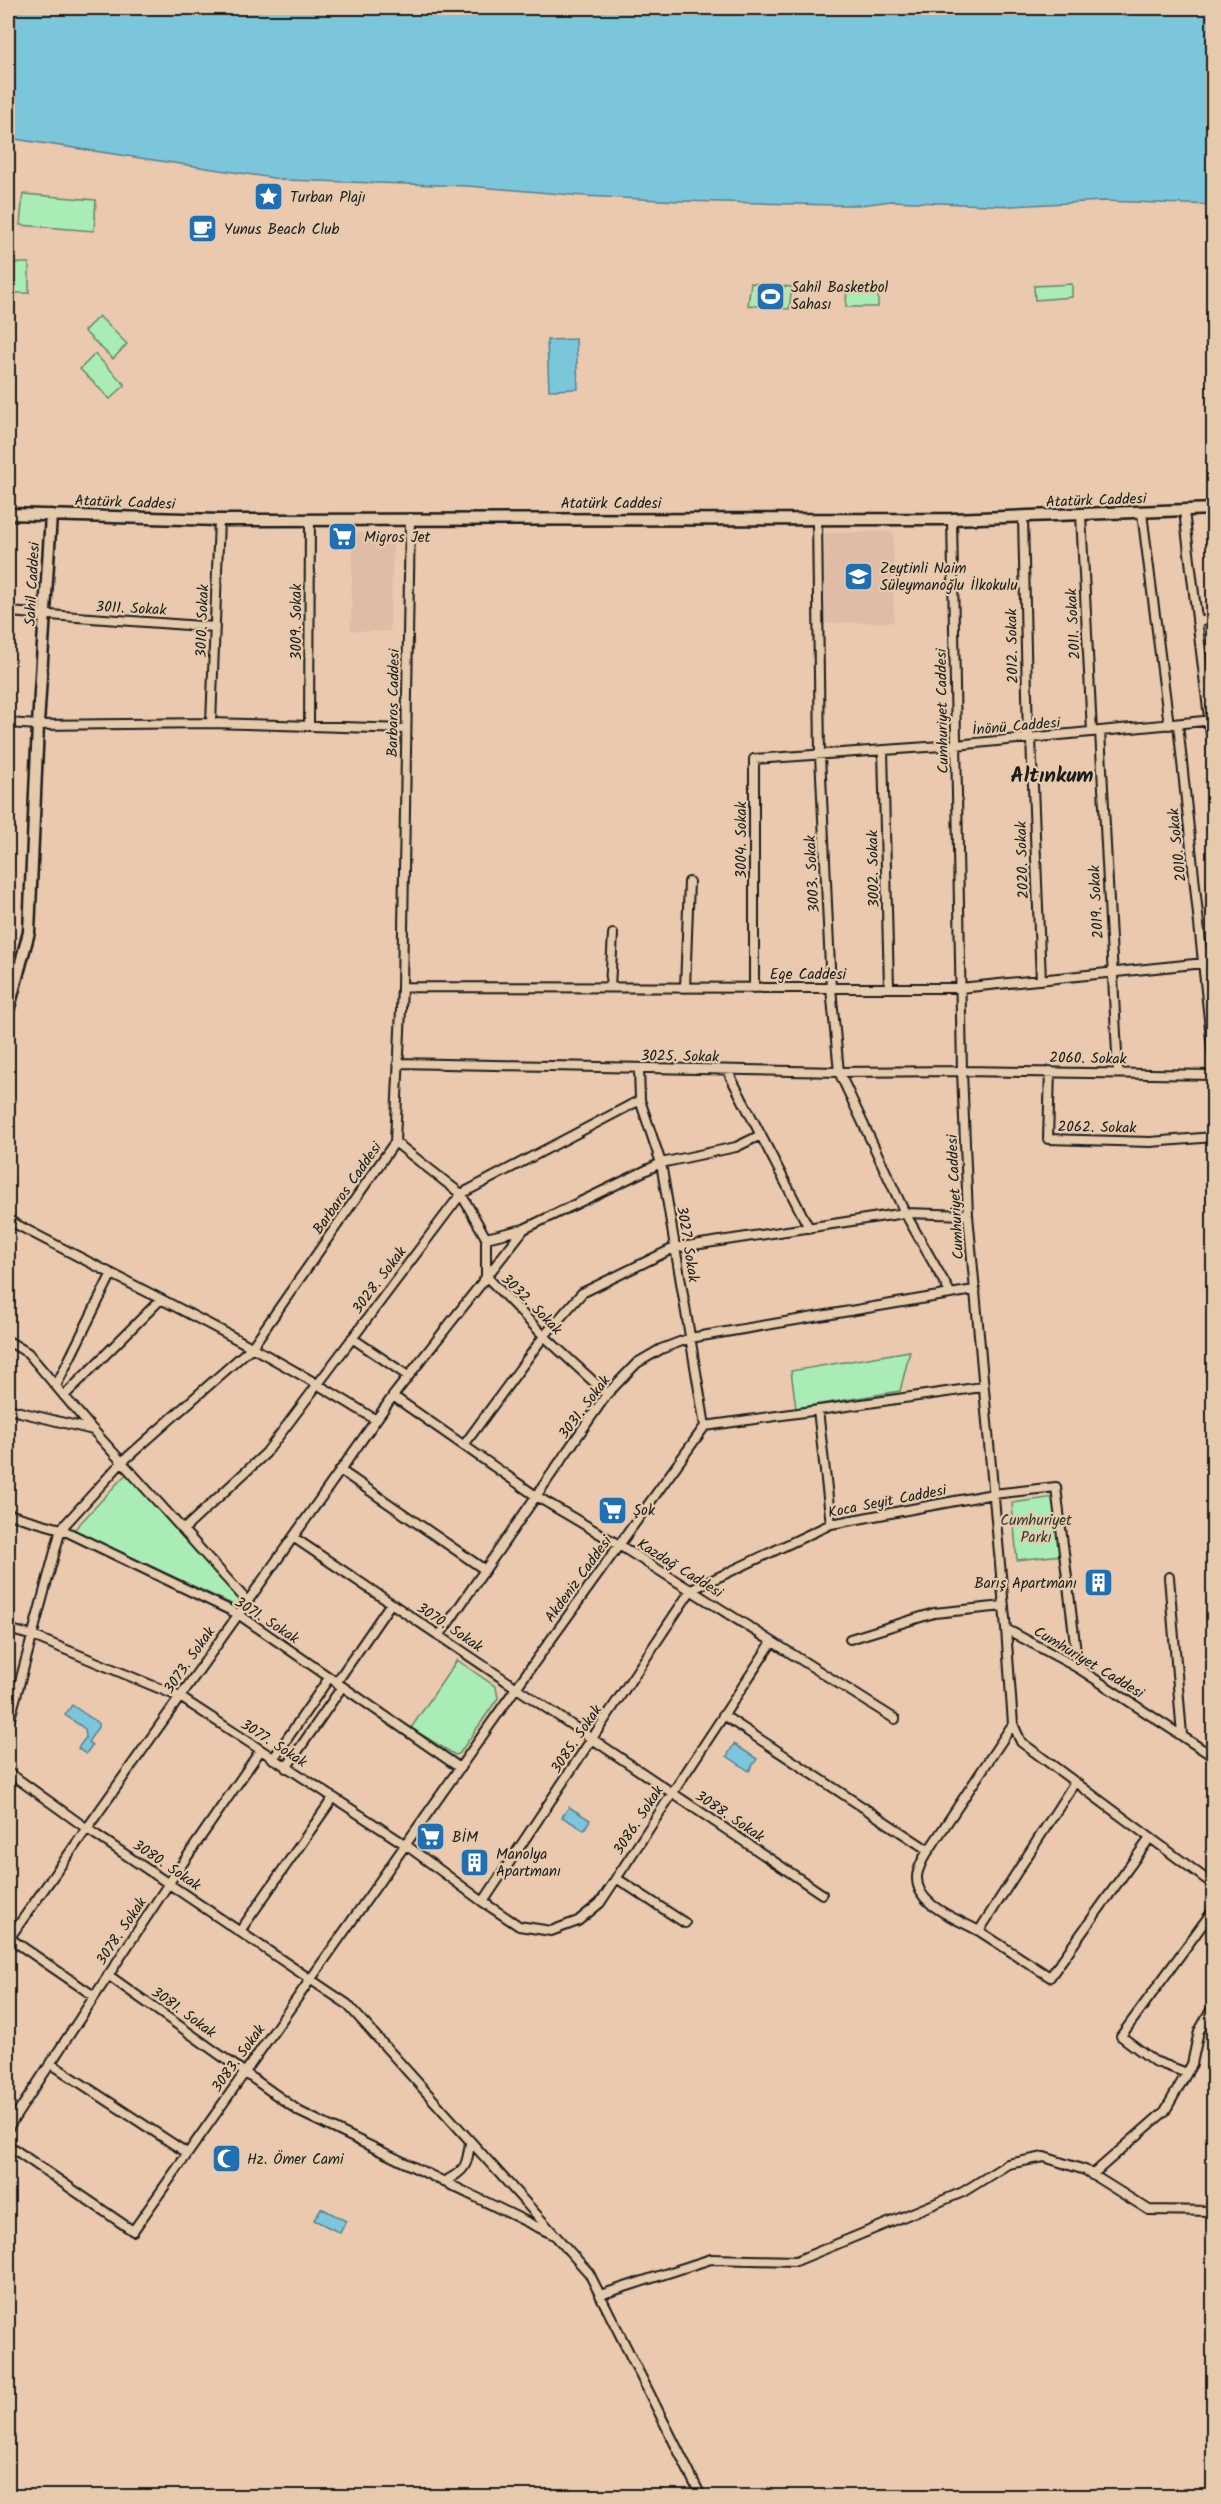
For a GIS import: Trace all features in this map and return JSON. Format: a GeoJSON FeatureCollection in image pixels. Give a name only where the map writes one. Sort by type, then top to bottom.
{"type":"FeatureCollection","features":[{"type":"Feature","properties":{"kind":"main road","name":"Atatürk Caddesi"},"geometry":{"type":"LineString","coordinates":[[8,514],[219,520],[952,519],[1214,509]]}},
{"type":"Feature","properties":{"kind":"main road","name":"Sahil Caddesi"},"geometry":{"type":"LineString","coordinates":[[8,1011],[29,932],[38,725],[51,515]]}},
{"type":"Feature","properties":{"kind":"street"},"geometry":{"type":"LineString","coordinates":[[1184,511],[1212,720],[1214,759]]}},
{"type":"Feature","properties":{"kind":"street","name":"2010. Sokak"},"geometry":{"type":"LineString","coordinates":[[1142,513],[1174,724],[1214,1066]]}},
{"type":"Feature","properties":{"kind":"street","name":"2011. Sokak"},"geometry":{"type":"LineString","coordinates":[[1081,515],[1096,732]]}},
{"type":"Feature","properties":{"kind":"street","name":"2012. Sokak"},"geometry":{"type":"LineString","coordinates":[[1023,517],[1029,738]]}},
{"type":"Feature","properties":{"kind":"street","name":"Barbaros Caddesi"},"geometry":{"type":"LineString","coordinates":[[8,1726],[61,1529],[122,1462],[252,1347],[395,1142],[402,987],[410,518]]}},
{"type":"Feature","properties":{"kind":"street","name":"3003. Sokak"},"geometry":{"type":"LineString","coordinates":[[817,519],[820,755],[831,988],[839,1072],[905,1213],[951,1294]]}},
{"type":"Feature","properties":{"kind":"street","name":"Cumhuriyet Caddesi"},"geometry":{"type":"LineString","coordinates":[[952,519],[960,988],[968,1215],[1006,1629],[1078,1668],[1214,1757]]}},
{"type":"Feature","properties":{"kind":"street","name":"3010. Sokak"},"geometry":{"type":"LineString","coordinates":[[211,723],[219,520]]}},
{"type":"Feature","properties":{"kind":"street","name":"3009. Sokak"},"geometry":{"type":"LineString","coordinates":[[309,725],[310,520]]}},
{"type":"Feature","properties":{"kind":"street","name":"3011. Sokak"},"geometry":{"type":"LineString","coordinates":[[8,612],[215,627]]}},
{"type":"Feature","properties":{"kind":"street"},"geometry":{"type":"LineString","coordinates":[[1197,621],[1214,619]]}},
{"type":"Feature","properties":{"kind":"street","name":"İnönü Caddesi"},"geometry":{"type":"LineString","coordinates":[[820,755],[956,745],[1212,720]]}},
{"type":"Feature","properties":{"kind":"street"},"geometry":{"type":"LineString","coordinates":[[8,723],[38,725],[211,723],[406,729]]}},
{"type":"Feature","properties":{"kind":"street","name":"2019. Sokak"},"geometry":{"type":"LineString","coordinates":[[1096,732],[1114,972],[1118,1072]]}},
{"type":"Feature","properties":{"kind":"street","name":"2020. Sokak"},"geometry":{"type":"LineString","coordinates":[[1029,738],[1041,980]]}},
{"type":"Feature","properties":{"kind":"street","name":"3002. Sokak"},"geometry":{"type":"LineString","coordinates":[[883,751],[889,987]]}},
{"type":"Feature","properties":{"kind":"street","name":"3004. Sokak"},"geometry":{"type":"LineString","coordinates":[[754,988],[754,759],[820,755]]}},
{"type":"Feature","properties":{"kind":"street"},"geometry":{"type":"LineString","coordinates":[[685,988],[689,882]]}},
{"type":"Feature","properties":{"kind":"street"},"geometry":{"type":"LineString","coordinates":[[610,987],[613,934]]}},
{"type":"Feature","properties":{"kind":"street","name":"Ege Caddesi"},"geometry":{"type":"LineString","coordinates":[[402,987],[960,988],[1214,962]]}},
{"type":"Feature","properties":{"kind":"street","name":"3025. Sokak"},"geometry":{"type":"LineString","coordinates":[[398,1063],[839,1072],[962,1071]]}},
{"type":"Feature","properties":{"kind":"street","name":"3027. Sokak"},"geometry":{"type":"LineString","coordinates":[[639,1069],[640,1100],[661,1163],[705,1426]]}},
{"type":"Feature","properties":{"kind":"street"},"geometry":{"type":"LineString","coordinates":[[727,1070],[809,1228]]}},
{"type":"Feature","properties":{"kind":"street","name":"2060. Sokak"},"geometry":{"type":"LineString","coordinates":[[962,1071],[1214,1075]]}},
{"type":"Feature","properties":{"kind":"street","name":"2062. Sokak"},"geometry":{"type":"LineString","coordinates":[[1050,1071],[1048,1139],[1150,1142],[1214,1137]]}},
{"type":"Feature","properties":{"kind":"street","name":"3028. Sokak"},"geometry":{"type":"LineString","coordinates":[[183,1530],[266,1453],[461,1194],[640,1100]]}},
{"type":"Feature","properties":{"kind":"street"},"geometry":{"type":"LineString","coordinates":[[486,1238],[524,1229],[661,1163],[736,1147],[762,1135]]}},
{"type":"Feature","properties":{"kind":"street","name":"3032. Sokak"},"geometry":{"type":"LineString","coordinates":[[395,1142],[461,1194],[486,1238],[486,1276],[544,1336],[607,1394]]}},
{"type":"Feature","properties":{"kind":"street"},"geometry":{"type":"LineString","coordinates":[[464,1446],[544,1336],[582,1293],[674,1248],[905,1213],[968,1215]]}},
{"type":"Feature","properties":{"kind":"street"},"geometry":{"type":"LineString","coordinates":[[8,1220],[252,1347],[318,1383],[375,1420]]}},
{"type":"Feature","properties":{"kind":"street","name":"3073. Sokak"},"geometry":{"type":"LineString","coordinates":[[8,1938],[375,1420],[524,1229]]}},
{"type":"Feature","properties":{"kind":"street"},"geometry":{"type":"LineString","coordinates":[[56,1386],[111,1275]]}},
{"type":"Feature","properties":{"kind":"street","name":"3031. Sokak"},"geometry":{"type":"LineString","coordinates":[[439,1636],[607,1394],[637,1364],[661,1349],[690,1338],[974,1290]]}},
{"type":"Feature","properties":{"kind":"street"},"geometry":{"type":"LineString","coordinates":[[64,1396],[160,1300]]}},
{"type":"Feature","properties":{"kind":"street"},"geometry":{"type":"LineString","coordinates":[[352,1338],[408,1376]]}},
{"type":"Feature","properties":{"kind":"street"},"geometry":{"type":"LineString","coordinates":[[8,1341],[28,1353],[93,1430],[248,1601]]}},
{"type":"Feature","properties":{"kind":"street"},"geometry":{"type":"LineString","coordinates":[[705,1426],[982,1387]]}},
{"type":"Feature","properties":{"kind":"street","name":"Kazdağ Caddesi"},"geometry":{"type":"LineString","coordinates":[[393,1396],[536,1496],[619,1545],[895,1719]]}},
{"type":"Feature","properties":{"kind":"street"},"geometry":{"type":"LineString","coordinates":[[8,1409],[93,1430]]}},
{"type":"Feature","properties":{"kind":"street"},"geometry":{"type":"LineString","coordinates":[[818,1410],[831,1524]]}},
{"type":"Feature","properties":{"kind":"street","name":"Akdeniz Caddesi"},"geometry":{"type":"LineString","coordinates":[[313,1979],[516,1688],[705,1426]]}},
{"type":"Feature","properties":{"kind":"street"},"geometry":{"type":"LineString","coordinates":[[340,1470],[485,1570]]}},
{"type":"Feature","properties":{"kind":"street","name":"Koca Seyit Caddesi"},"geometry":{"type":"LineString","coordinates":[[691,1590],[831,1524],[993,1494],[1056,1487],[1078,1668]]}},
{"type":"Feature","properties":{"kind":"street","name":"3071. Sokak"},"geometry":{"type":"LineString","coordinates":[[8,1514],[61,1529],[238,1614],[460,1768]]}},
{"type":"Feature","properties":{"kind":"street","name":"3070. Sokak"},"geometry":{"type":"LineString","coordinates":[[293,1537],[592,1740]]}},
{"type":"Feature","properties":{"kind":"street"},"geometry":{"type":"LineString","coordinates":[[1169,1577],[1182,1735]]}},
{"type":"Feature","properties":{"kind":"street","name":"3085. Sokak"},"geometry":{"type":"LineString","coordinates":[[483,1902],[691,1590]]}},
{"type":"Feature","properties":{"kind":"street"},"geometry":{"type":"LineString","coordinates":[[273,1759],[336,1682],[391,1603]]}},
{"type":"Feature","properties":{"kind":"street"},"geometry":{"type":"LineString","coordinates":[[850,1639],[934,1613],[1004,1606]]}},
{"type":"Feature","properties":{"kind":"street","name":"3077. Sokak"},"geometry":{"type":"LineString","coordinates":[[8,1629],[33,1636],[180,1697],[406,1845],[483,1902]]}},
{"type":"Feature","properties":{"kind":"street"},"geometry":{"type":"LineString","coordinates":[[1006,1629],[1013,1724],[1021,1742],[1214,1885]]}},
{"type":"Feature","properties":{"kind":"street","name":"3086. Sokak"},"geometry":{"type":"LineString","coordinates":[[483,1902],[519,1926],[551,1930],[578,1921],[600,1903],[771,1641]]}},
{"type":"Feature","properties":{"kind":"street"},"geometry":{"type":"LineString","coordinates":[[286,1768],[336,1682]]}},
{"type":"Feature","properties":{"kind":"street"},"geometry":{"type":"LineString","coordinates":[[723,1715],[928,1850]]}},
{"type":"Feature","properties":{"kind":"street"},"geometry":{"type":"LineString","coordinates":[[1013,1724],[923,1859],[917,1877],[921,1893],[932,1905],[978,1930],[1050,1977],[1150,1838]]}},
{"type":"Feature","properties":{"kind":"street","name":"3088. Sokak"},"geometry":{"type":"LineString","coordinates":[[592,1740],[822,1894]]}},
{"type":"Feature","properties":{"kind":"street","name":"3078. Sokak"},"geometry":{"type":"LineString","coordinates":[[8,2128],[169,1883],[260,1750]]}},
{"type":"Feature","properties":{"kind":"street","name":"3080. Sokak"},"geometry":{"type":"LineString","coordinates":[[8,1772],[86,1828],[347,2004],[590,2273],[701,2496]]}},
{"type":"Feature","properties":{"kind":"street"},"geometry":{"type":"LineString","coordinates":[[978,1930],[1075,1782]]}},
{"type":"Feature","properties":{"kind":"street"},"geometry":{"type":"LineString","coordinates":[[240,1931],[333,1798]]}},
{"type":"Feature","properties":{"kind":"street"},"geometry":{"type":"LineString","coordinates":[[616,1878],[685,1923]]}},
{"type":"Feature","properties":{"kind":"street"},"geometry":{"type":"LineString","coordinates":[[1187,2073],[1154,2061],[1121,2036],[1214,1909]]}},
{"type":"Feature","properties":{"kind":"street"},"geometry":{"type":"LineString","coordinates":[[8,1938],[94,1996]]}},
{"type":"Feature","properties":{"kind":"street","name":"3081. Sokak"},"geometry":{"type":"LineString","coordinates":[[108,1975],[300,2112],[556,2236]]}},
{"type":"Feature","properties":{"kind":"street","name":"3083. Sokak"},"geometry":{"type":"LineString","coordinates":[[8,2145],[133,2231],[244,2072],[313,1979]]}},
{"type":"Feature","properties":{"kind":"street"},"geometry":{"type":"LineString","coordinates":[[1092,2175],[1166,2111],[1192,2064],[1199,2031],[1214,2005]]}},
{"type":"Feature","properties":{"kind":"street"},"geometry":{"type":"LineString","coordinates":[[50,2063],[187,2153]]}},
{"type":"Feature","properties":{"kind":"street"},"geometry":{"type":"LineString","coordinates":[[8,2109],[16,2115]]}},
{"type":"Feature","properties":{"kind":"street"},"geometry":{"type":"LineString","coordinates":[[443,2182],[461,2173],[468,2162],[470,2142]]}},
{"type":"Feature","properties":{"kind":"street"},"geometry":{"type":"LineString","coordinates":[[600,2295],[711,2259],[796,2261],[963,2192],[1008,2164],[1044,2157],[1085,2170],[1149,2210],[1214,2211]]}},
{"type":"Feature","properties":{"kind":"shaded area","name":"Zeytinli Naim Süleymanoğlu İlkokulu"},"geometry":{"type":"Polygon","coordinates":[[[893,532],[894,622],[825,623],[825,533],[893,532]]]}},
{"type":"Feature","properties":{"kind":"shaded area"},"geometry":{"type":"Polygon","coordinates":[[[353,533],[393,534],[390,631],[351,631],[353,533]]]}},
{"type":"Feature","properties":{"kind":"green space"},"geometry":{"type":"Polygon","coordinates":[[[23,194],[96,200],[94,231],[20,225],[23,194]]]}},
{"type":"Feature","properties":{"kind":"green space"},"geometry":{"type":"Polygon","coordinates":[[[8,263],[29,263],[29,293],[8,293],[8,263]]]}},
{"type":"Feature","properties":{"kind":"green space","name":"Sahil Basketbol Sahası"},"geometry":{"type":"Polygon","coordinates":[[[751,283],[792,287],[789,309],[748,305],[751,283]]]}},
{"type":"Feature","properties":{"kind":"green space"},"geometry":{"type":"Polygon","coordinates":[[[1072,284],[1072,297],[1035,300],[1034,286],[1072,284]]]}},
{"type":"Feature","properties":{"kind":"green space"},"geometry":{"type":"Polygon","coordinates":[[[847,285],[878,286],[878,307],[846,307],[847,285]]]}},
{"type":"Feature","properties":{"kind":"green space"},"geometry":{"type":"Polygon","coordinates":[[[99,316],[127,344],[113,359],[84,331],[99,316]]]}},
{"type":"Feature","properties":{"kind":"green space"},"geometry":{"type":"Polygon","coordinates":[[[95,354],[125,385],[110,399],[80,369],[95,354]]]}},
{"type":"Feature","properties":{"kind":"green space"},"geometry":{"type":"Polygon","coordinates":[[[910,1351],[900,1391],[796,1408],[791,1371],[910,1351]]]}},
{"type":"Feature","properties":{"kind":"green space"},"geometry":{"type":"Polygon","coordinates":[[[126,1474],[243,1598],[236,1606],[74,1530],[126,1474]]]}},
{"type":"Feature","properties":{"kind":"green space","name":"Cumhuriyet Parkı"},"geometry":{"type":"Polygon","coordinates":[[[1055,1497],[1061,1555],[1017,1560],[1012,1503],[1055,1497]]]}},
{"type":"Feature","properties":{"kind":"green space"},"geometry":{"type":"Polygon","coordinates":[[[457,1660],[496,1687],[498,1698],[459,1754],[455,1755],[411,1728],[457,1660]]]}},
{"type":"Feature","properties":{"kind":"water"},"geometry":{"type":"Polygon","coordinates":[[[8,8],[1213,8],[1213,205],[1103,201],[1012,206],[891,201],[861,205],[834,205],[679,201],[468,186],[286,180],[8,138],[8,8]]]}},
{"type":"Feature","properties":{"kind":"water"},"geometry":{"type":"Polygon","coordinates":[[[576,339],[578,389],[549,390],[547,340],[576,339]]]}},
{"type":"Feature","properties":{"kind":"water"},"geometry":{"type":"Polygon","coordinates":[[[72,1705],[98,1723],[98,1727],[88,1742],[92,1745],[86,1754],[78,1748],[86,1737],[85,1729],[65,1715],[72,1705]]]}},
{"type":"Feature","properties":{"kind":"water"},"geometry":{"type":"Polygon","coordinates":[[[734,1744],[757,1759],[749,1771],[727,1756],[734,1744]]]}},
{"type":"Feature","properties":{"kind":"water"},"geometry":{"type":"Polygon","coordinates":[[[569,1807],[590,1820],[584,1830],[562,1817],[569,1807]]]}},
{"type":"Feature","properties":{"kind":"water"},"geometry":{"type":"Polygon","coordinates":[[[321,2208],[346,2221],[340,2233],[314,2220],[321,2208]]]}},
{"type":"Feature","properties":{"kind":"place","name":"Turban Plajı"},"geometry":{"type":"Point","coordinates":[269,197]}},
{"type":"Feature","properties":{"kind":"place","name":"Yunus Beach Club"},"geometry":{"type":"Point","coordinates":[203,229]}},
{"type":"Feature","properties":{"kind":"place","name":"Sahil Basketbol Sahası"},"geometry":{"type":"Point","coordinates":[770,296]}},
{"type":"Feature","properties":{"kind":"place","name":"Migros Jet"},"geometry":{"type":"Point","coordinates":[343,537]}},
{"type":"Feature","properties":{"kind":"place","name":"Zeytinli Naim Süleymanoğlu İlkokulu"},"geometry":{"type":"Point","coordinates":[859,577]}},
{"type":"Feature","properties":{"kind":"place","name":"Şok"},"geometry":{"type":"Point","coordinates":[612,1510]}},
{"type":"Feature","properties":{"kind":"place","name":"Barış Apartmanı"},"geometry":{"type":"Point","coordinates":[1098,1583]}},
{"type":"Feature","properties":{"kind":"place","name":"BİM"},"geometry":{"type":"Point","coordinates":[431,1837]}},
{"type":"Feature","properties":{"kind":"place","name":"Manolya Apartmanı"},"geometry":{"type":"Point","coordinates":[475,1863]}},
{"type":"Feature","properties":{"kind":"place","name":"Hz. Ömer Cami"},"geometry":{"type":"Point","coordinates":[226,2159]}},
{"type":"Feature","properties":{"kind":"district","name":"Altınkum"},"geometry":{"type":"Point","coordinates":[1052,775]}}]}
